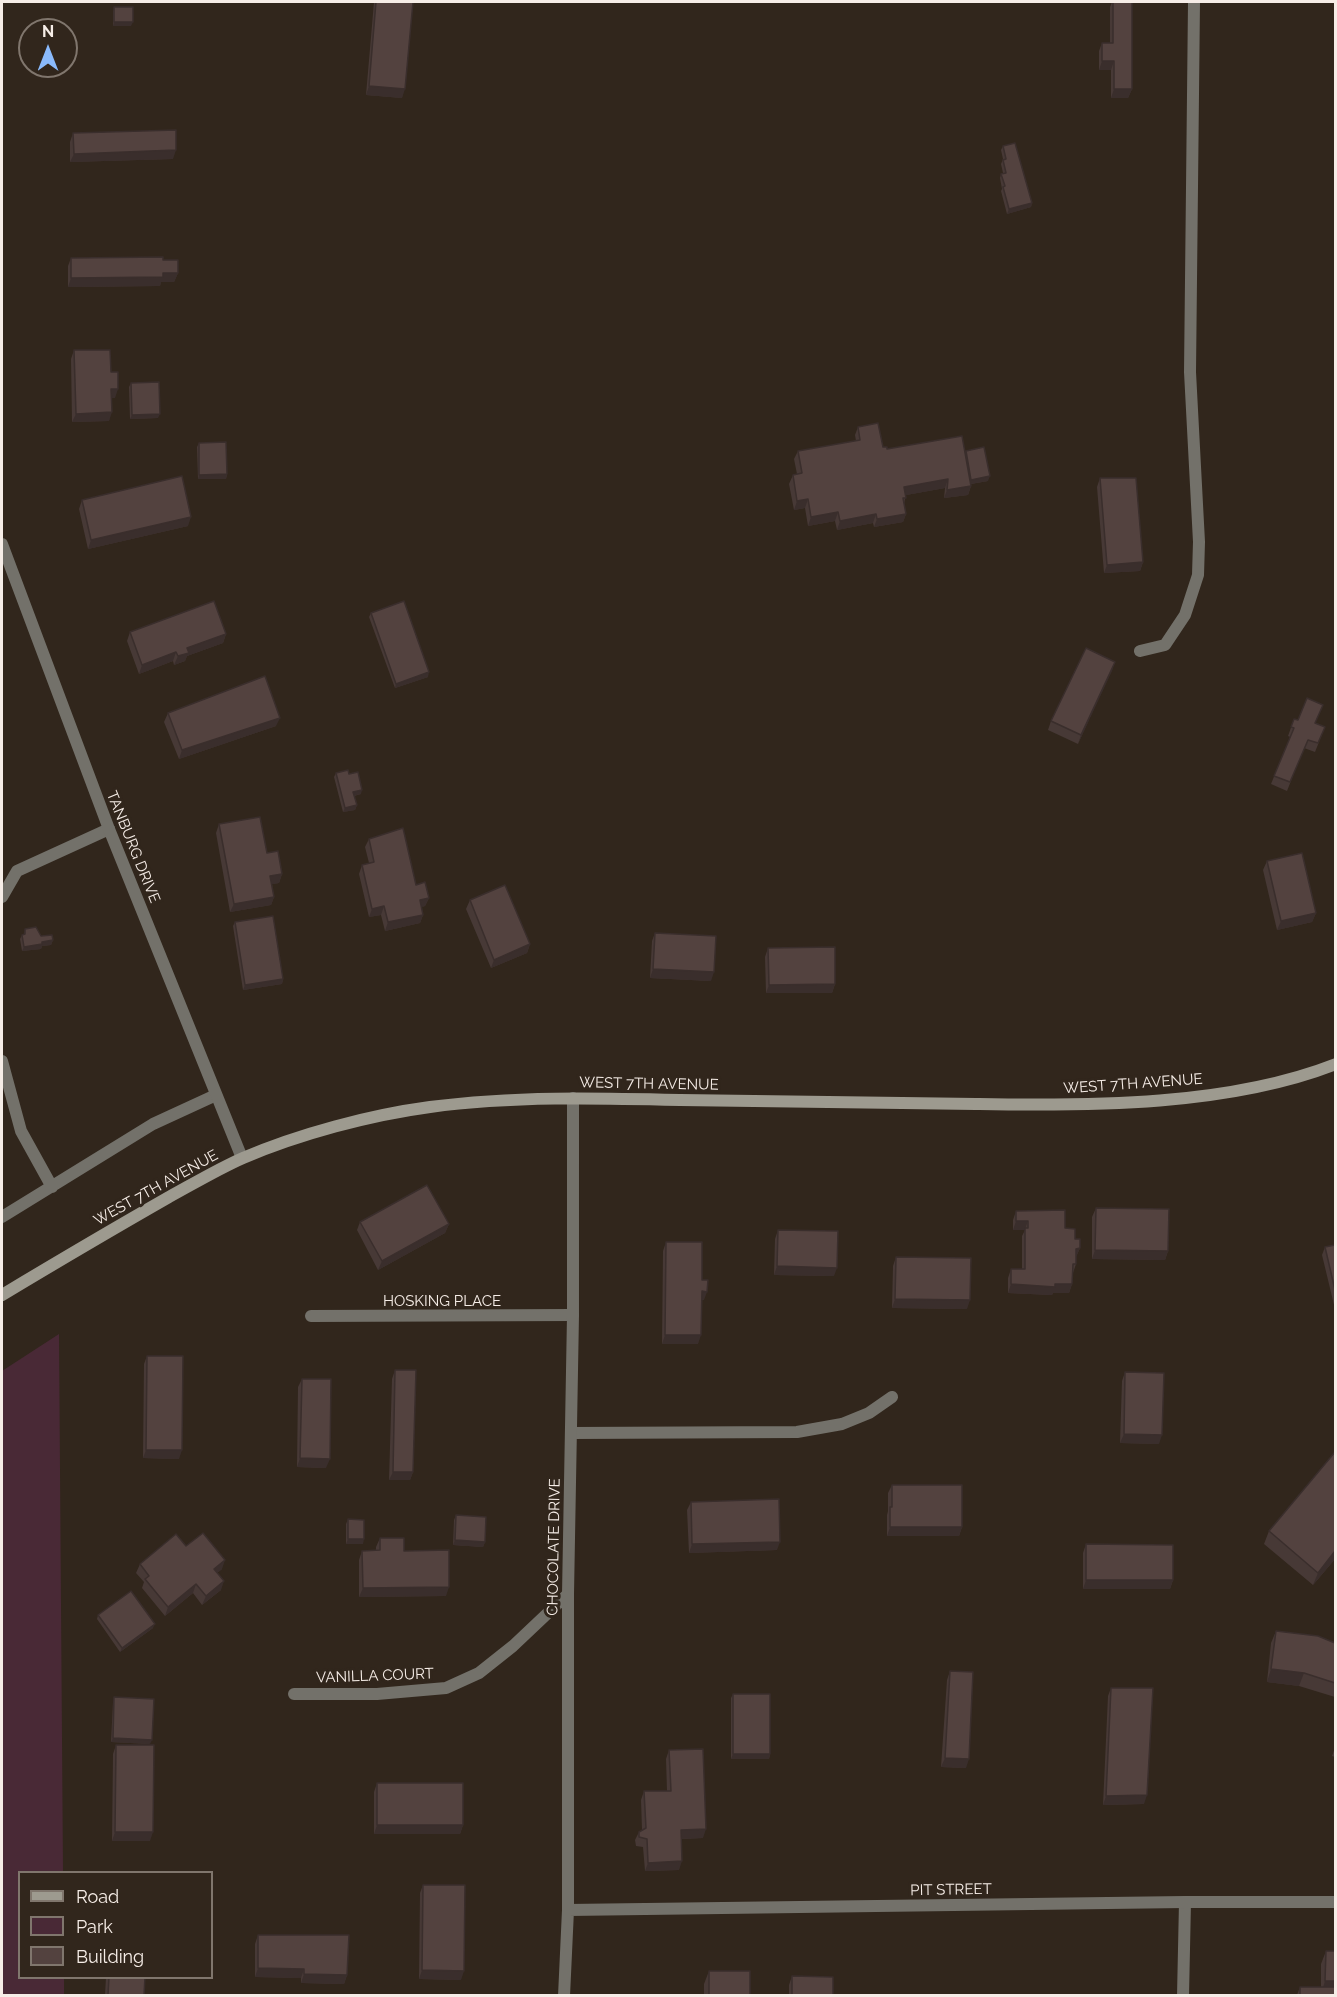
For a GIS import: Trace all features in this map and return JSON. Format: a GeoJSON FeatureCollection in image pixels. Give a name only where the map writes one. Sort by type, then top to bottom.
{"type":"FeatureCollection","features":[{"type":"Feature","properties":{"kind":"main road","name":"WEST 7TH AVENUE"},"geometry":{"type":"LineString","coordinates":[[2,1295],[125,1222],[242,1158],[362,1119],[429,1107],[492,1101],[573,1098],[1042,1105],[1121,1102],[1232,1091],[1278,1081],[1335,1064]]}},
{"type":"Feature","properties":{"kind":"street"},"geometry":{"type":"LineString","coordinates":[[1140,651],[1165,645],[1185,615],[1198,575],[1200,542],[1190,372],[1194,2]]}},
{"type":"Feature","properties":{"kind":"street","name":"TANBURG DRIVE"},"geometry":{"type":"LineString","coordinates":[[2,544],[109,829],[242,1158]]}},
{"type":"Feature","properties":{"kind":"street"},"geometry":{"type":"LineString","coordinates":[[2,897],[17,871],[109,829]]}},
{"type":"Feature","properties":{"kind":"street"},"geometry":{"type":"LineString","coordinates":[[2,1061],[21,1131],[52,1187]]}},
{"type":"Feature","properties":{"kind":"street"},"geometry":{"type":"LineString","coordinates":[[2,1217],[153,1124],[216,1095]]}},
{"type":"Feature","properties":{"kind":"street","name":"CHOCOLATE DRIVE"},"geometry":{"type":"LineString","coordinates":[[564,1995],[568,1910],[568,1594],[573,1315],[573,1098]]}},
{"type":"Feature","properties":{"kind":"street","name":"HOSKING PLACE"},"geometry":{"type":"LineString","coordinates":[[311,1316],[573,1315]]}},
{"type":"Feature","properties":{"kind":"street"},"geometry":{"type":"LineString","coordinates":[[571,1433],[797,1432],[842,1424],[869,1413],[892,1397]]}},
{"type":"Feature","properties":{"kind":"street","name":"VANILLA COURT"},"geometry":{"type":"LineString","coordinates":[[294,1694],[377,1694],[446,1688],[479,1673],[513,1646],[568,1594]]}},
{"type":"Feature","properties":{"kind":"street"},"geometry":{"type":"LineString","coordinates":[[1183,1995],[1185,1902]]}},
{"type":"Feature","properties":{"kind":"street","name":"PIT STREET"},"geometry":{"type":"LineString","coordinates":[[568,1910],[1335,1902]]}},
{"type":"Feature","properties":{"kind":"green space"},"geometry":{"type":"Polygon","coordinates":[[[59,1334],[63,1871],[18,1871],[18,1979],[64,1979],[64,1995],[2,1995],[2,1371],[59,1334]]]}},
{"type":"Feature","properties":{"kind":"building"},"geometry":{"type":"Polygon","coordinates":[[[376,2],[413,2],[405,89],[369,86],[376,2]]]}},
{"type":"Feature","properties":{"kind":"building"},"geometry":{"type":"Polygon","coordinates":[[[1113,2],[1132,2],[1132,89],[1114,89],[1114,61],[1102,61],[1102,43],[1113,43],[1113,2]]]}},
{"type":"Feature","properties":{"kind":"building"},"geometry":{"type":"Polygon","coordinates":[[[114,7],[133,7],[133,22],[114,22],[114,7]]]}},
{"type":"Feature","properties":{"kind":"building"},"geometry":{"type":"Polygon","coordinates":[[[176,130],[176,150],[74,154],[73,133],[176,130]]]}},
{"type":"Feature","properties":{"kind":"building"},"geometry":{"type":"Polygon","coordinates":[[[1015,143],[1032,203],[1009,209],[1001,174],[1006,173],[1003,146],[1015,143]]]}},
{"type":"Feature","properties":{"kind":"building"},"geometry":{"type":"Polygon","coordinates":[[[163,257],[163,260],[178,260],[178,273],[163,273],[163,277],[71,278],[71,258],[163,257]]]}},
{"type":"Feature","properties":{"kind":"building"},"geometry":{"type":"Polygon","coordinates":[[[74,350],[110,350],[111,372],[118,372],[118,389],[111,389],[112,412],[76,414],[74,350]]]}},
{"type":"Feature","properties":{"kind":"building"},"geometry":{"type":"Polygon","coordinates":[[[159,382],[160,414],[132,415],[131,383],[159,382]]]}},
{"type":"Feature","properties":{"kind":"building"},"geometry":{"type":"Polygon","coordinates":[[[878,423],[883,447],[887,449],[962,436],[971,486],[947,490],[948,479],[904,487],[906,498],[903,498],[906,514],[877,519],[876,514],[840,521],[838,512],[811,517],[808,499],[797,501],[793,475],[802,473],[798,451],[860,440],[858,427],[878,423]]]}},
{"type":"Feature","properties":{"kind":"building"},"geometry":{"type":"Polygon","coordinates":[[[226,442],[227,474],[199,475],[199,443],[226,442]]]}},
{"type":"Feature","properties":{"kind":"building"},"geometry":{"type":"Polygon","coordinates":[[[984,447],[990,476],[971,480],[966,451],[984,447]]]}},
{"type":"Feature","properties":{"kind":"building"},"geometry":{"type":"Polygon","coordinates":[[[182,476],[191,517],[91,540],[82,500],[182,476]]]}},
{"type":"Feature","properties":{"kind":"building"},"geometry":{"type":"Polygon","coordinates":[[[1100,478],[1136,478],[1143,562],[1107,565],[1100,478]]]}},
{"type":"Feature","properties":{"kind":"building"},"geometry":{"type":"Polygon","coordinates":[[[214,601],[226,634],[187,648],[189,653],[178,656],[176,652],[142,665],[130,632],[214,601]]]}},
{"type":"Feature","properties":{"kind":"building"},"geometry":{"type":"Polygon","coordinates":[[[404,601],[429,672],[396,684],[371,613],[404,601]]]}},
{"type":"Feature","properties":{"kind":"building"},"geometry":{"type":"Polygon","coordinates":[[[1086,648],[1115,662],[1081,735],[1051,721],[1086,648]]]}},
{"type":"Feature","properties":{"kind":"building"},"geometry":{"type":"Polygon","coordinates":[[[265,676],[280,718],[182,750],[168,713],[265,676]]]}},
{"type":"Feature","properties":{"kind":"building"},"geometry":{"type":"Polygon","coordinates":[[[1307,698],[1323,705],[1315,723],[1325,727],[1318,743],[1308,740],[1290,782],[1274,776],[1294,728],[1291,727],[1294,719],[1298,720],[1307,698]]]}},
{"type":"Feature","properties":{"kind":"building"},"geometry":{"type":"Polygon","coordinates":[[[348,770],[349,774],[358,772],[362,790],[353,792],[357,805],[345,808],[336,773],[348,770]]]}},
{"type":"Feature","properties":{"kind":"building"},"geometry":{"type":"Polygon","coordinates":[[[260,817],[267,853],[278,851],[282,874],[270,876],[274,897],[234,904],[219,824],[260,817]]]}},
{"type":"Feature","properties":{"kind":"building"},"geometry":{"type":"Polygon","coordinates":[[[403,828],[416,885],[425,882],[429,898],[420,900],[423,915],[388,922],[384,906],[372,909],[362,865],[374,862],[369,839],[403,828]]]}},
{"type":"Feature","properties":{"kind":"building"},"geometry":{"type":"Polygon","coordinates":[[[1302,853],[1316,913],[1281,921],[1267,861],[1302,853]]]}},
{"type":"Feature","properties":{"kind":"building"},"geometry":{"type":"Polygon","coordinates":[[[505,885],[530,944],[494,960],[470,900],[505,885]]]}},
{"type":"Feature","properties":{"kind":"building"},"geometry":{"type":"Polygon","coordinates":[[[273,916],[283,979],[245,985],[235,922],[273,916]]]}},
{"type":"Feature","properties":{"kind":"building"},"geometry":{"type":"Polygon","coordinates":[[[36,927],[41,936],[52,935],[53,940],[24,947],[22,935],[25,934],[25,929],[36,927]]]}},
{"type":"Feature","properties":{"kind":"building"},"geometry":{"type":"Polygon","coordinates":[[[655,933],[716,936],[714,972],[653,969],[655,933]]]}},
{"type":"Feature","properties":{"kind":"building"},"geometry":{"type":"Polygon","coordinates":[[[835,947],[835,984],[769,985],[768,948],[835,947]]]}},
{"type":"Feature","properties":{"kind":"building"},"geometry":{"type":"Polygon","coordinates":[[[427,1185],[449,1224],[382,1261],[360,1222],[427,1185]]]}},
{"type":"Feature","properties":{"kind":"building"},"geometry":{"type":"Polygon","coordinates":[[[1096,1208],[1169,1209],[1168,1251],[1095,1250],[1096,1208]]]}},
{"type":"Feature","properties":{"kind":"building"},"geometry":{"type":"Polygon","coordinates":[[[1065,1210],[1065,1228],[1075,1229],[1075,1239],[1080,1239],[1080,1248],[1076,1249],[1076,1264],[1073,1264],[1072,1284],[1055,1284],[1055,1287],[1011,1284],[1011,1269],[1025,1269],[1025,1228],[1028,1228],[1028,1221],[1016,1221],[1016,1211],[1065,1210]]]}},
{"type":"Feature","properties":{"kind":"building"},"geometry":{"type":"Polygon","coordinates":[[[778,1230],[838,1231],[837,1268],[777,1266],[778,1230]]]}},
{"type":"Feature","properties":{"kind":"building"},"geometry":{"type":"Polygon","coordinates":[[[666,1242],[702,1242],[702,1280],[708,1280],[707,1292],[702,1291],[701,1335],[665,1335],[666,1242]]]}},
{"type":"Feature","properties":{"kind":"building"},"geometry":{"type":"Polygon","coordinates":[[[1335,1245],[1335,1290],[1325,1247],[1335,1245]]]}},
{"type":"Feature","properties":{"kind":"building"},"geometry":{"type":"Polygon","coordinates":[[[896,1257],[971,1258],[970,1300],[895,1299],[896,1257]]]}},
{"type":"Feature","properties":{"kind":"building"},"geometry":{"type":"Polygon","coordinates":[[[147,1356],[183,1356],[182,1450],[146,1450],[147,1356]]]}},
{"type":"Feature","properties":{"kind":"building"},"geometry":{"type":"Polygon","coordinates":[[[395,1370],[416,1370],[413,1472],[393,1472],[395,1370]]]}},
{"type":"Feature","properties":{"kind":"building"},"geometry":{"type":"Polygon","coordinates":[[[1125,1372],[1164,1373],[1162,1435],[1124,1434],[1125,1372]]]}},
{"type":"Feature","properties":{"kind":"building"},"geometry":{"type":"Polygon","coordinates":[[[302,1379],[331,1379],[330,1459],[300,1458],[302,1379]]]}},
{"type":"Feature","properties":{"kind":"building"},"geometry":{"type":"Polygon","coordinates":[[[1335,1452],[1335,1551],[1318,1573],[1269,1531],[1335,1452]]]}},
{"type":"Feature","properties":{"kind":"building"},"geometry":{"type":"Polygon","coordinates":[[[892,1485],[962,1485],[962,1527],[890,1527],[892,1485]]]}},
{"type":"Feature","properties":{"kind":"building"},"geometry":{"type":"Polygon","coordinates":[[[779,1499],[780,1542],[692,1544],[691,1502],[779,1499]]]}},
{"type":"Feature","properties":{"kind":"building"},"geometry":{"type":"Polygon","coordinates":[[[456,1515],[486,1517],[485,1542],[455,1540],[456,1515]]]}},
{"type":"Feature","properties":{"kind":"building"},"geometry":{"type":"Polygon","coordinates":[[[348,1519],[364,1520],[364,1539],[348,1539],[348,1519]]]}},
{"type":"Feature","properties":{"kind":"building"},"geometry":{"type":"Polygon","coordinates":[[[203,1533],[225,1560],[214,1569],[224,1581],[206,1596],[196,1584],[168,1607],[145,1579],[149,1576],[140,1564],[176,1534],[186,1546],[203,1533]]]}},
{"type":"Feature","properties":{"kind":"building"},"geometry":{"type":"Polygon","coordinates":[[[380,1538],[404,1538],[404,1551],[449,1550],[449,1587],[363,1588],[362,1551],[380,1550],[380,1538]]]}},
{"type":"Feature","properties":{"kind":"building"},"geometry":{"type":"Polygon","coordinates":[[[1086,1544],[1173,1545],[1173,1580],[1086,1580],[1086,1544]]]}},
{"type":"Feature","properties":{"kind":"building"},"geometry":{"type":"Polygon","coordinates":[[[131,1591],[155,1624],[122,1648],[98,1615],[131,1591]]]}},
{"type":"Feature","properties":{"kind":"building"},"geometry":{"type":"Polygon","coordinates":[[[1276,1631],[1318,1636],[1335,1643],[1335,1683],[1304,1673],[1271,1669],[1276,1631]]]}},
{"type":"Feature","properties":{"kind":"building"},"geometry":{"type":"Polygon","coordinates":[[[950,1671],[973,1672],[969,1759],[945,1758],[950,1671]]]}},
{"type":"Feature","properties":{"kind":"building"},"geometry":{"type":"Polygon","coordinates":[[[1111,1688],[1153,1688],[1147,1795],[1106,1796],[1111,1688]]]}},
{"type":"Feature","properties":{"kind":"building"},"geometry":{"type":"Polygon","coordinates":[[[733,1694],[770,1694],[770,1754],[733,1754],[733,1694]]]}},
{"type":"Feature","properties":{"kind":"building"},"geometry":{"type":"Polygon","coordinates":[[[114,1697],[154,1699],[152,1740],[113,1738],[114,1697]]]}},
{"type":"Feature","properties":{"kind":"building"},"geometry":{"type":"Polygon","coordinates":[[[116,1745],[154,1745],[153,1832],[115,1832],[116,1745]]]}},
{"type":"Feature","properties":{"kind":"building"},"geometry":{"type":"Polygon","coordinates":[[[703,1749],[706,1829],[681,1830],[682,1861],[648,1863],[647,1839],[639,1837],[639,1832],[646,1828],[644,1791],[671,1791],[669,1750],[703,1749]]]}},
{"type":"Feature","properties":{"kind":"building"},"geometry":{"type":"Polygon","coordinates":[[[377,1783],[463,1783],[463,1825],[377,1825],[377,1783]]]}},
{"type":"Feature","properties":{"kind":"building"},"geometry":{"type":"Polygon","coordinates":[[[423,1885],[465,1885],[464,1971],[422,1970],[423,1885]]]}},
{"type":"Feature","properties":{"kind":"building"},"geometry":{"type":"Polygon","coordinates":[[[258,1935],[349,1935],[347,1975],[304,1974],[304,1969],[258,1968],[258,1935]]]}},
{"type":"Feature","properties":{"kind":"building"},"geometry":{"type":"Polygon","coordinates":[[[1326,1951],[1335,1951],[1335,1981],[1325,1981],[1326,1951]]]}},
{"type":"Feature","properties":{"kind":"building"},"geometry":{"type":"Polygon","coordinates":[[[709,1971],[750,1971],[750,1995],[709,1995],[709,1971]]]}},
{"type":"Feature","properties":{"kind":"building"},"geometry":{"type":"Polygon","coordinates":[[[792,1976],[833,1977],[833,1995],[792,1995],[792,1976]]]}},
{"type":"Feature","properties":{"kind":"building"},"geometry":{"type":"Polygon","coordinates":[[[109,1979],[145,1979],[144,1995],[108,1995],[109,1979]]]}},
{"type":"Feature","properties":{"kind":"building"},"geometry":{"type":"Polygon","coordinates":[[[1300,1987],[1335,1987],[1335,1995],[1300,1995],[1300,1987]]]}}]}
